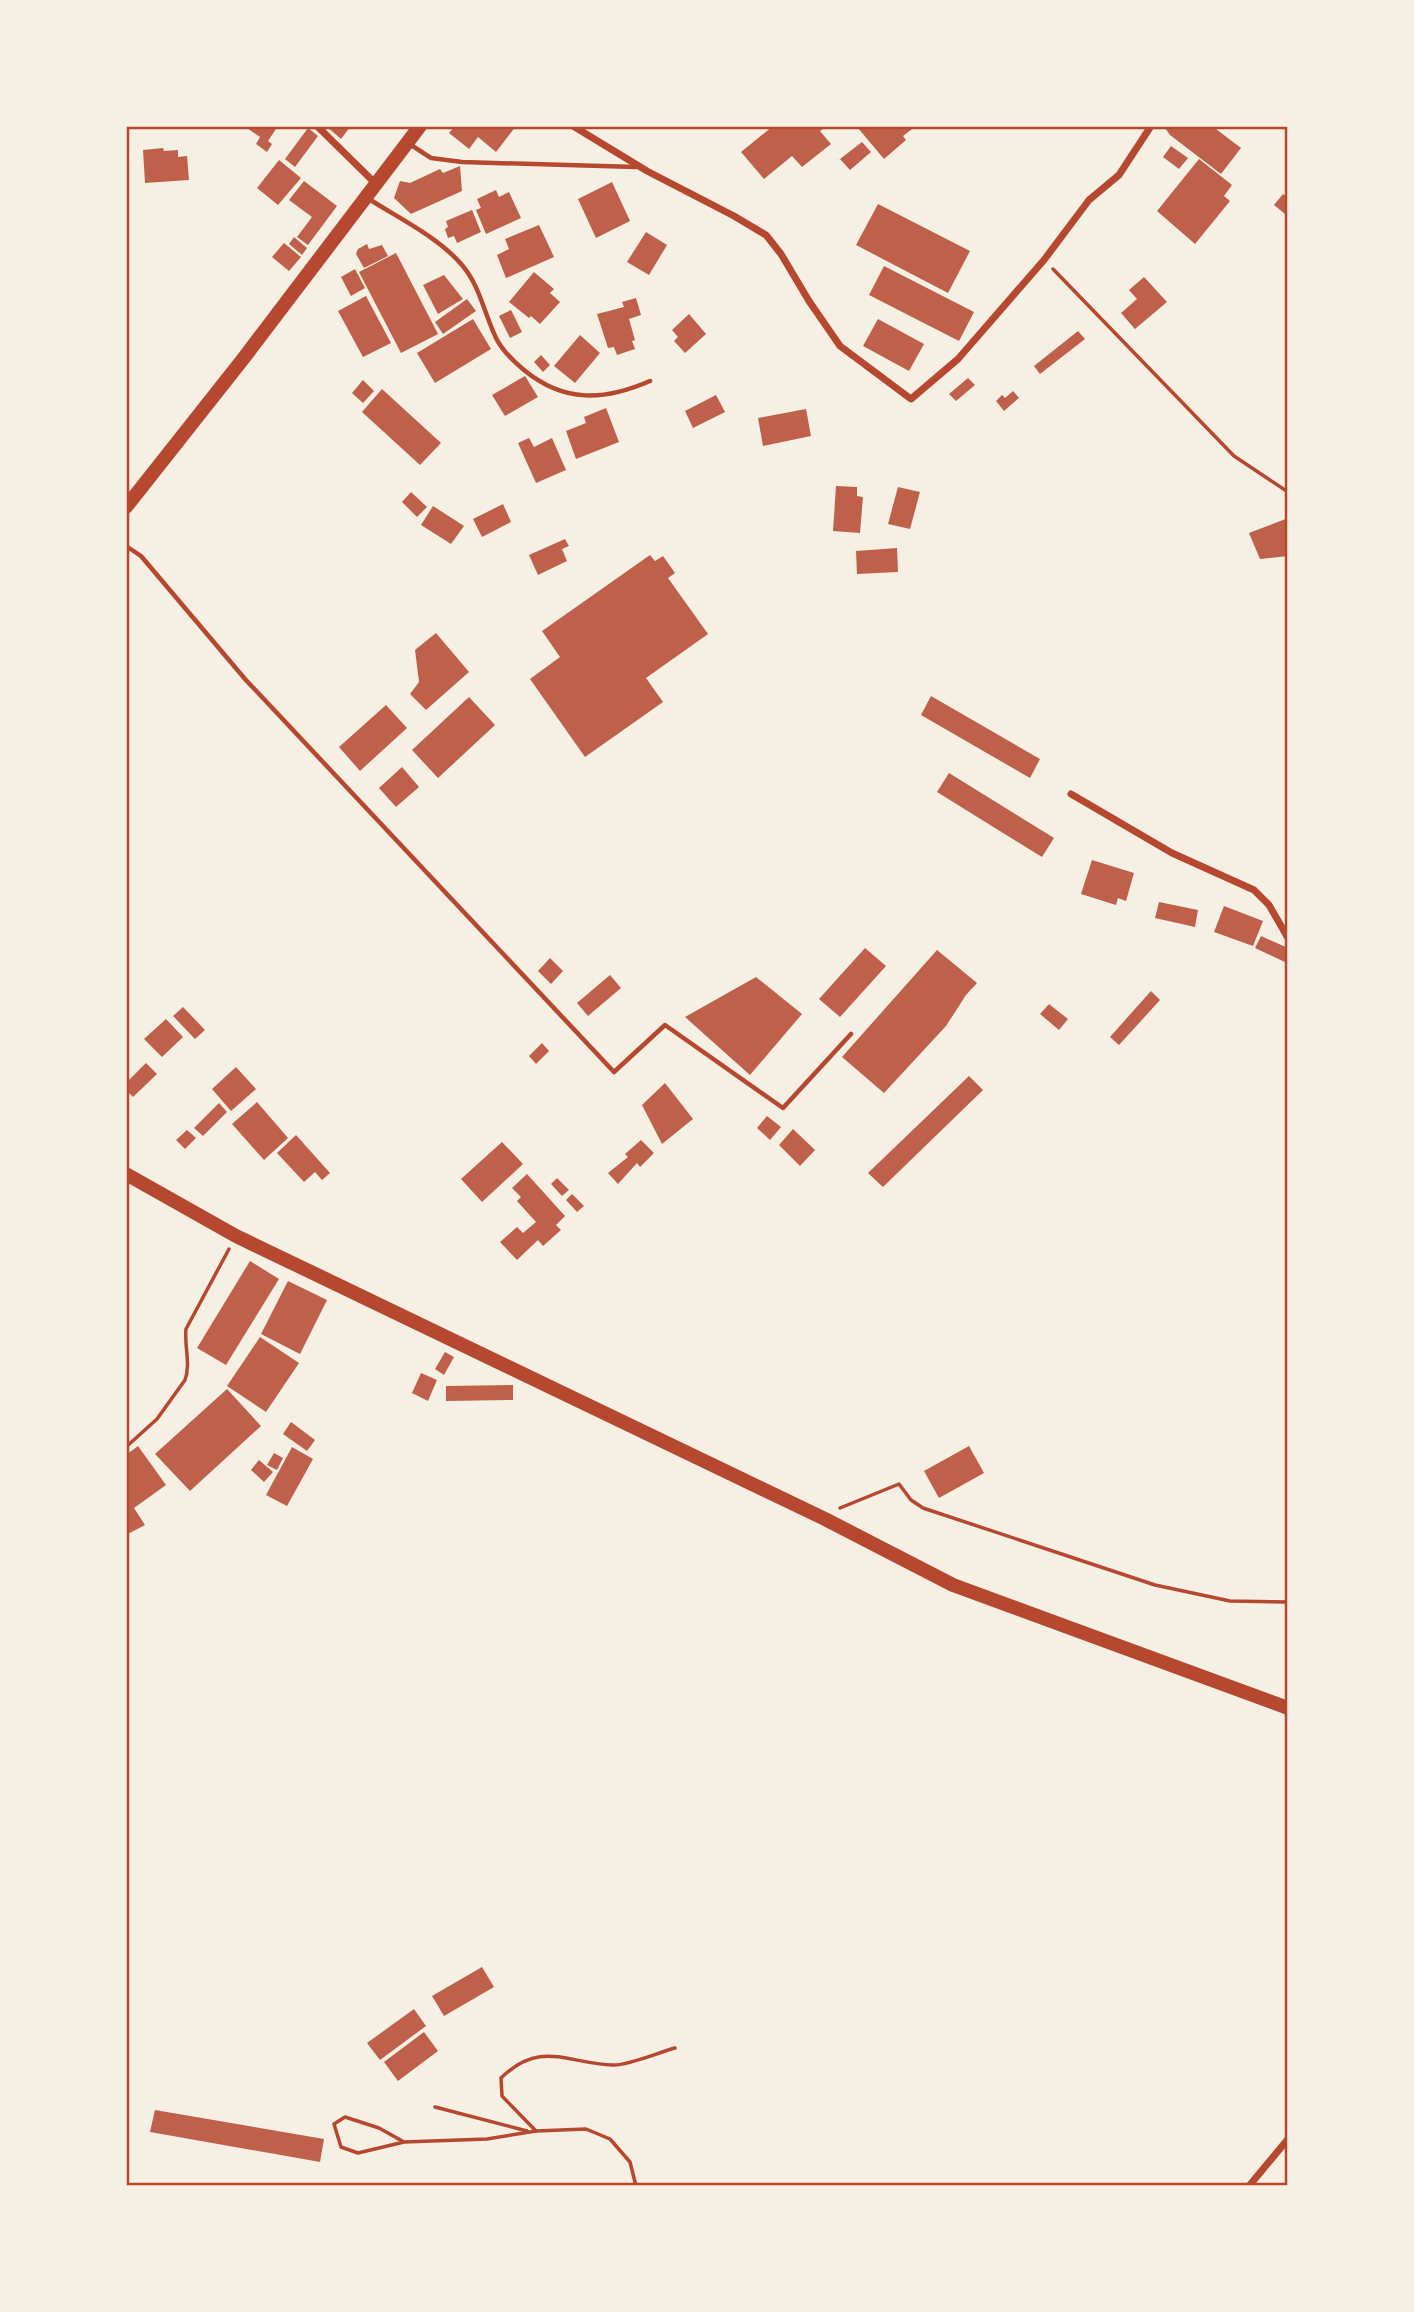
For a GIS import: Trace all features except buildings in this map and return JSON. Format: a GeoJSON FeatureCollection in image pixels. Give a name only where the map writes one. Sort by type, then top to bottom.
{"type":"FeatureCollection","features":[{"type":"Feature","properties":{"kind":"main road"},"geometry":{"type":"LineString","coordinates":[[126,507],[243,359],[420,126]]}},
{"type":"Feature","properties":{"kind":"main road"},"geometry":{"type":"LineString","coordinates":[[126,1174],[236,1237],[825,1519],[953,1585],[1288,1708]]}},
{"type":"Feature","properties":{"kind":"street"},"geometry":{"type":"LineString","coordinates":[[317,126],[376,184]]}},
{"type":"Feature","properties":{"kind":"street"},"geometry":{"type":"LineString","coordinates":[[573,126],[639,167],[766,235],[841,346],[912,399],[958,359],[1044,260],[1089,200],[1119,174],[1151,126]]}},
{"type":"Feature","properties":{"kind":"street"},"geometry":{"type":"LineString","coordinates":[[1071,794],[1172,852],[1254,890],[1269,905],[1288,938]]}},
{"type":"Feature","properties":{"kind":"street"},"geometry":{"type":"LineString","coordinates":[[1252,2184],[1288,2139]]}},
{"type":"Feature","properties":{"kind":"lane"},"geometry":{"type":"LineString","coordinates":[[408,142],[431,158],[462,162],[639,167]]}},
{"type":"Feature","properties":{"kind":"lane"},"geometry":{"type":"LineString","coordinates":[[366,197],[421,232],[461,264],[481,298],[496,339],[515,363],[531,376],[561,393],[586,395],[618,392],[650,381]]}},
{"type":"Feature","properties":{"kind":"lane"},"geometry":{"type":"LineString","coordinates":[[126,546],[141,556],[245,679],[614,1072],[665,1025],[783,1108],[851,1034]]}},
{"type":"Feature","properties":{"kind":"path"},"geometry":{"type":"LineString","coordinates":[[1044,260],[1234,456],[1288,492]]}},
{"type":"Feature","properties":{"kind":"path"},"geometry":{"type":"LineString","coordinates":[[126,1447],[157,1419],[185,1380],[186,1329],[236,1237]]}},
{"type":"Feature","properties":{"kind":"path"},"geometry":{"type":"LineString","coordinates":[[825,1519],[843,1506],[899,1484],[911,1500],[923,1508],[1155,1585],[1230,1601],[1288,1602]]}},
{"type":"Feature","properties":{"kind":"path"},"geometry":{"type":"LineString","coordinates":[[536,2131],[502,2096],[501,2078],[515,2065],[548,2054],[615,2066],[675,2048]]}},
{"type":"Feature","properties":{"kind":"path"},"geometry":{"type":"LineString","coordinates":[[435,2107],[529,2132]]}},
{"type":"Feature","properties":{"kind":"path"},"geometry":{"type":"LineString","coordinates":[[404,2142],[379,2128],[345,2117],[334,2124],[341,2147],[358,2154],[404,2142],[586,2129],[610,2139],[630,2162],[636,2186]]}}]}
